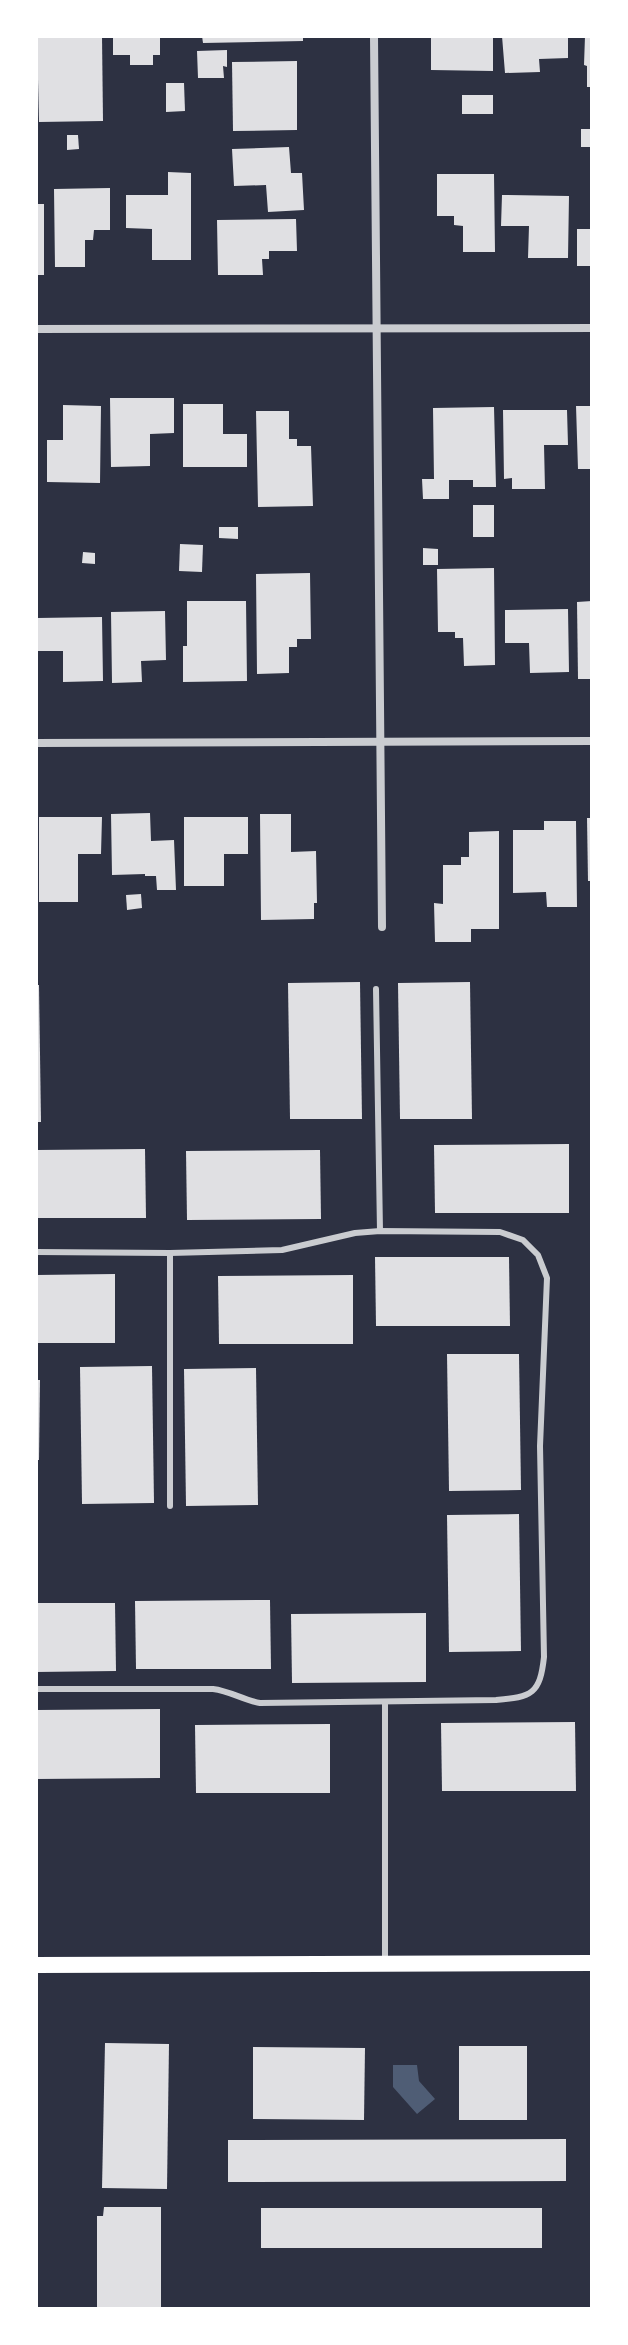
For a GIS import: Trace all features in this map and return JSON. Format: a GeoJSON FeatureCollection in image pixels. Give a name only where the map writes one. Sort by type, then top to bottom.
{"type":"FeatureCollection","features":[{"type":"Feature","properties":{"kind":"main road"},"geometry":{"type":"LineString","coordinates":[[36,1965],[592,1963]]}},
{"type":"Feature","properties":{"kind":"street"},"geometry":{"type":"LineString","coordinates":[[374,36],[382,927]]}},
{"type":"Feature","properties":{"kind":"street"},"geometry":{"type":"LineString","coordinates":[[36,329],[592,328]]}},
{"type":"Feature","properties":{"kind":"street"},"geometry":{"type":"LineString","coordinates":[[36,743],[592,741]]}},
{"type":"Feature","properties":{"kind":"lane"},"geometry":{"type":"LineString","coordinates":[[376,989],[380,1231]]}},
{"type":"Feature","properties":{"kind":"lane"},"geometry":{"type":"LineString","coordinates":[[36,1252],[282,1250],[355,1233],[500,1232],[523,1240],[538,1255],[547,1278],[540,1446],[544,1657],[541,1679],[533,1691],[520,1698],[260,1703],[242,1700],[229,1691],[213,1689],[36,1689]]}},
{"type":"Feature","properties":{"kind":"lane"},"geometry":{"type":"LineString","coordinates":[[170,1253],[170,1506]]}},
{"type":"Feature","properties":{"kind":"lane"},"geometry":{"type":"LineString","coordinates":[[385,1702],[385,1964]]}},
{"type":"Feature","properties":{"kind":"water"},"geometry":{"type":"Polygon","coordinates":[[[393,2065],[417,2065],[419,2081],[435,2099],[417,2114],[393,2087],[393,2065]]]}},
{"type":"Feature","properties":{"kind":"building"},"geometry":{"type":"Polygon","coordinates":[[[37,36],[102,36],[103,121],[39,122],[37,36]]]}},
{"type":"Feature","properties":{"kind":"building"},"geometry":{"type":"Polygon","coordinates":[[[113,36],[160,36],[160,55],[153,55],[153,65],[130,65],[130,55],[113,55],[113,36]]]}},
{"type":"Feature","properties":{"kind":"building"},"geometry":{"type":"Polygon","coordinates":[[[202,36],[303,36],[303,41],[203,43],[202,36]]]}},
{"type":"Feature","properties":{"kind":"building"},"geometry":{"type":"Polygon","coordinates":[[[431,36],[493,36],[493,71],[431,70],[431,36]]]}},
{"type":"Feature","properties":{"kind":"building"},"geometry":{"type":"Polygon","coordinates":[[[502,36],[568,36],[568,58],[539,59],[540,72],[505,73],[502,36]]]}},
{"type":"Feature","properties":{"kind":"building"},"geometry":{"type":"Polygon","coordinates":[[[585,36],[592,36],[592,87],[587,87],[585,36]]]}},
{"type":"Feature","properties":{"kind":"building"},"geometry":{"type":"Polygon","coordinates":[[[227,50],[224,78],[198,78],[197,51],[227,50]]]}},
{"type":"Feature","properties":{"kind":"building"},"geometry":{"type":"Polygon","coordinates":[[[297,61],[297,130],[233,131],[232,62],[297,61]]]}},
{"type":"Feature","properties":{"kind":"building"},"geometry":{"type":"Polygon","coordinates":[[[166,83],[184,83],[185,111],[166,112],[166,83]]]}},
{"type":"Feature","properties":{"kind":"building"},"geometry":{"type":"Polygon","coordinates":[[[462,95],[493,95],[493,114],[462,114],[462,95]]]}},
{"type":"Feature","properties":{"kind":"building"},"geometry":{"type":"Polygon","coordinates":[[[581,129],[592,129],[592,147],[581,147],[581,129]]]}},
{"type":"Feature","properties":{"kind":"building"},"geometry":{"type":"Polygon","coordinates":[[[67,135],[78,135],[79,149],[67,150],[67,135]]]}},
{"type":"Feature","properties":{"kind":"building"},"geometry":{"type":"Polygon","coordinates":[[[289,147],[291,173],[302,173],[304,210],[268,212],[266,185],[234,186],[232,149],[289,147]]]}},
{"type":"Feature","properties":{"kind":"building"},"geometry":{"type":"Polygon","coordinates":[[[168,172],[191,173],[191,260],[152,260],[152,229],[126,228],[126,195],[168,195],[168,172]]]}},
{"type":"Feature","properties":{"kind":"building"},"geometry":{"type":"Polygon","coordinates":[[[437,174],[494,174],[495,252],[463,252],[463,226],[454,225],[454,216],[437,216],[437,174]]]}},
{"type":"Feature","properties":{"kind":"building"},"geometry":{"type":"Polygon","coordinates":[[[110,188],[110,230],[94,230],[93,240],[85,240],[85,267],[55,267],[54,189],[110,188]]]}},
{"type":"Feature","properties":{"kind":"building"},"geometry":{"type":"Polygon","coordinates":[[[502,195],[569,196],[568,258],[528,258],[529,226],[501,226],[502,195]]]}},
{"type":"Feature","properties":{"kind":"building"},"geometry":{"type":"Polygon","coordinates":[[[36,204],[44,204],[44,275],[36,275],[36,204]]]}},
{"type":"Feature","properties":{"kind":"building"},"geometry":{"type":"Polygon","coordinates":[[[296,219],[297,251],[269,251],[269,259],[262,259],[263,275],[218,275],[217,220],[296,219]]]}},
{"type":"Feature","properties":{"kind":"building"},"geometry":{"type":"Polygon","coordinates":[[[577,229],[592,229],[592,266],[577,266],[577,229]]]}},
{"type":"Feature","properties":{"kind":"building"},"geometry":{"type":"Polygon","coordinates":[[[110,398],[174,398],[174,433],[150,434],[150,466],[111,467],[110,398]]]}},
{"type":"Feature","properties":{"kind":"building"},"geometry":{"type":"Polygon","coordinates":[[[183,404],[223,404],[223,434],[247,434],[247,467],[183,467],[183,404]]]}},
{"type":"Feature","properties":{"kind":"building"},"geometry":{"type":"Polygon","coordinates":[[[63,405],[101,406],[100,483],[47,482],[47,440],[63,440],[63,405]]]}},
{"type":"Feature","properties":{"kind":"building"},"geometry":{"type":"Polygon","coordinates":[[[576,406],[592,406],[592,469],[578,469],[576,406]]]}},
{"type":"Feature","properties":{"kind":"building"},"geometry":{"type":"Polygon","coordinates":[[[494,407],[496,487],[473,487],[473,480],[449,480],[449,499],[423,499],[422,479],[434,479],[433,408],[494,407]]]}},
{"type":"Feature","properties":{"kind":"building"},"geometry":{"type":"Polygon","coordinates":[[[503,410],[567,410],[568,445],[544,445],[545,489],[512,489],[512,478],[504,479],[503,410]]]}},
{"type":"Feature","properties":{"kind":"building"},"geometry":{"type":"Polygon","coordinates":[[[256,411],[289,411],[289,439],[297,439],[297,446],[311,446],[313,506],[258,507],[256,411]]]}},
{"type":"Feature","properties":{"kind":"building"},"geometry":{"type":"Polygon","coordinates":[[[473,505],[494,505],[494,537],[473,537],[473,505]]]}},
{"type":"Feature","properties":{"kind":"building"},"geometry":{"type":"Polygon","coordinates":[[[219,527],[238,527],[238,539],[219,538],[219,527]]]}},
{"type":"Feature","properties":{"kind":"building"},"geometry":{"type":"Polygon","coordinates":[[[180,544],[203,545],[202,572],[179,571],[180,544]]]}},
{"type":"Feature","properties":{"kind":"building"},"geometry":{"type":"Polygon","coordinates":[[[423,548],[438,549],[438,565],[423,565],[423,548]]]}},
{"type":"Feature","properties":{"kind":"building"},"geometry":{"type":"Polygon","coordinates":[[[83,552],[95,553],[95,564],[82,563],[83,552]]]}},
{"type":"Feature","properties":{"kind":"building"},"geometry":{"type":"Polygon","coordinates":[[[494,568],[495,665],[464,666],[463,638],[455,638],[455,632],[438,632],[437,569],[494,568]]]}},
{"type":"Feature","properties":{"kind":"building"},"geometry":{"type":"Polygon","coordinates":[[[310,573],[311,639],[297,639],[297,647],[289,647],[289,673],[257,674],[256,574],[310,573]]]}},
{"type":"Feature","properties":{"kind":"building"},"geometry":{"type":"Polygon","coordinates":[[[187,601],[246,601],[247,681],[183,682],[187,601]]]}},
{"type":"Feature","properties":{"kind":"building"},"geometry":{"type":"Polygon","coordinates":[[[592,601],[592,679],[578,679],[577,602],[592,601]]]}},
{"type":"Feature","properties":{"kind":"building"},"geometry":{"type":"Polygon","coordinates":[[[568,609],[569,672],[530,673],[529,643],[505,643],[505,610],[568,609]]]}},
{"type":"Feature","properties":{"kind":"building"},"geometry":{"type":"Polygon","coordinates":[[[165,611],[166,660],[141,661],[142,682],[112,683],[111,612],[165,611]]]}},
{"type":"Feature","properties":{"kind":"building"},"geometry":{"type":"Polygon","coordinates":[[[102,617],[103,681],[63,682],[63,651],[38,651],[37,618],[102,617]]]}},
{"type":"Feature","properties":{"kind":"building"},"geometry":{"type":"Polygon","coordinates":[[[150,813],[151,841],[174,840],[176,890],[157,890],[156,876],[112,875],[111,814],[150,813]]]}},
{"type":"Feature","properties":{"kind":"building"},"geometry":{"type":"Polygon","coordinates":[[[260,814],[291,814],[291,852],[316,851],[317,903],[314,903],[314,919],[261,920],[260,814]]]}},
{"type":"Feature","properties":{"kind":"building"},"geometry":{"type":"Polygon","coordinates":[[[39,817],[102,817],[101,854],[78,854],[78,902],[39,902],[39,817]]]}},
{"type":"Feature","properties":{"kind":"building"},"geometry":{"type":"Polygon","coordinates":[[[184,817],[248,817],[248,854],[224,854],[224,886],[184,886],[184,817]]]}},
{"type":"Feature","properties":{"kind":"building"},"geometry":{"type":"Polygon","coordinates":[[[587,818],[592,818],[592,881],[588,881],[587,818]]]}},
{"type":"Feature","properties":{"kind":"building"},"geometry":{"type":"Polygon","coordinates":[[[544,821],[576,821],[577,907],[547,907],[546,892],[513,893],[513,830],[544,830],[544,821]]]}},
{"type":"Feature","properties":{"kind":"building"},"geometry":{"type":"Polygon","coordinates":[[[499,831],[499,929],[471,929],[471,942],[435,942],[434,903],[443,904],[443,865],[461,865],[461,857],[469,857],[469,832],[499,831]]]}},
{"type":"Feature","properties":{"kind":"building"},"geometry":{"type":"Polygon","coordinates":[[[141,894],[142,908],[127,910],[126,895],[141,894]]]}},
{"type":"Feature","properties":{"kind":"building"},"geometry":{"type":"Polygon","coordinates":[[[360,982],[362,1119],[290,1119],[288,983],[360,982]]]}},
{"type":"Feature","properties":{"kind":"building"},"geometry":{"type":"Polygon","coordinates":[[[470,982],[472,1119],[400,1119],[398,983],[470,982]]]}},
{"type":"Feature","properties":{"kind":"building"},"geometry":{"type":"Polygon","coordinates":[[[36,985],[39,985],[41,1122],[36,1122],[36,985]]]}},
{"type":"Feature","properties":{"kind":"building"},"geometry":{"type":"Polygon","coordinates":[[[569,1144],[569,1213],[435,1213],[434,1145],[569,1144]]]}},
{"type":"Feature","properties":{"kind":"building"},"geometry":{"type":"Polygon","coordinates":[[[145,1149],[146,1218],[36,1218],[36,1150],[145,1149]]]}},
{"type":"Feature","properties":{"kind":"building"},"geometry":{"type":"Polygon","coordinates":[[[320,1150],[321,1219],[187,1220],[186,1151],[320,1150]]]}},
{"type":"Feature","properties":{"kind":"building"},"geometry":{"type":"Polygon","coordinates":[[[375,1257],[509,1257],[510,1326],[376,1326],[375,1257]]]}},
{"type":"Feature","properties":{"kind":"building"},"geometry":{"type":"Polygon","coordinates":[[[115,1274],[115,1343],[36,1343],[36,1275],[115,1274]]]}},
{"type":"Feature","properties":{"kind":"building"},"geometry":{"type":"Polygon","coordinates":[[[353,1275],[353,1344],[219,1344],[218,1276],[353,1275]]]}},
{"type":"Feature","properties":{"kind":"building"},"geometry":{"type":"Polygon","coordinates":[[[447,1354],[519,1354],[521,1490],[449,1491],[447,1354]]]}},
{"type":"Feature","properties":{"kind":"building"},"geometry":{"type":"Polygon","coordinates":[[[152,1366],[154,1503],[82,1504],[80,1367],[152,1366]]]}},
{"type":"Feature","properties":{"kind":"building"},"geometry":{"type":"Polygon","coordinates":[[[256,1368],[258,1505],[186,1506],[184,1369],[256,1368]]]}},
{"type":"Feature","properties":{"kind":"building"},"geometry":{"type":"Polygon","coordinates":[[[36,1380],[40,1380],[39,1460],[36,1460],[36,1380]]]}},
{"type":"Feature","properties":{"kind":"building"},"geometry":{"type":"Polygon","coordinates":[[[519,1514],[521,1651],[449,1652],[447,1515],[519,1514]]]}},
{"type":"Feature","properties":{"kind":"building"},"geometry":{"type":"Polygon","coordinates":[[[270,1600],[271,1669],[136,1669],[135,1601],[270,1600]]]}},
{"type":"Feature","properties":{"kind":"building"},"geometry":{"type":"Polygon","coordinates":[[[36,1603],[115,1603],[116,1671],[36,1672],[36,1603]]]}},
{"type":"Feature","properties":{"kind":"building"},"geometry":{"type":"Polygon","coordinates":[[[426,1613],[426,1682],[292,1683],[291,1614],[426,1613]]]}},
{"type":"Feature","properties":{"kind":"building"},"geometry":{"type":"Polygon","coordinates":[[[160,1709],[160,1778],[36,1779],[36,1710],[160,1709]]]}},
{"type":"Feature","properties":{"kind":"building"},"geometry":{"type":"Polygon","coordinates":[[[575,1722],[576,1791],[442,1791],[441,1723],[575,1722]]]}},
{"type":"Feature","properties":{"kind":"building"},"geometry":{"type":"Polygon","coordinates":[[[330,1724],[330,1793],[196,1793],[195,1725],[330,1724]]]}},
{"type":"Feature","properties":{"kind":"building"},"geometry":{"type":"Polygon","coordinates":[[[105,2043],[169,2044],[167,2189],[102,2188],[105,2043]]]}},
{"type":"Feature","properties":{"kind":"building"},"geometry":{"type":"Polygon","coordinates":[[[459,2046],[527,2046],[527,2120],[459,2120],[459,2046]]]}},
{"type":"Feature","properties":{"kind":"building"},"geometry":{"type":"Polygon","coordinates":[[[253,2047],[365,2048],[364,2120],[253,2119],[253,2047]]]}},
{"type":"Feature","properties":{"kind":"building"},"geometry":{"type":"Polygon","coordinates":[[[566,2139],[566,2181],[228,2182],[228,2140],[566,2139]]]}},
{"type":"Feature","properties":{"kind":"building"},"geometry":{"type":"Polygon","coordinates":[[[104,2207],[161,2207],[161,2309],[97,2309],[97,2216],[103,2216],[104,2207]]]}},
{"type":"Feature","properties":{"kind":"building"},"geometry":{"type":"Polygon","coordinates":[[[261,2208],[542,2208],[542,2248],[261,2248],[261,2208]]]}}]}
